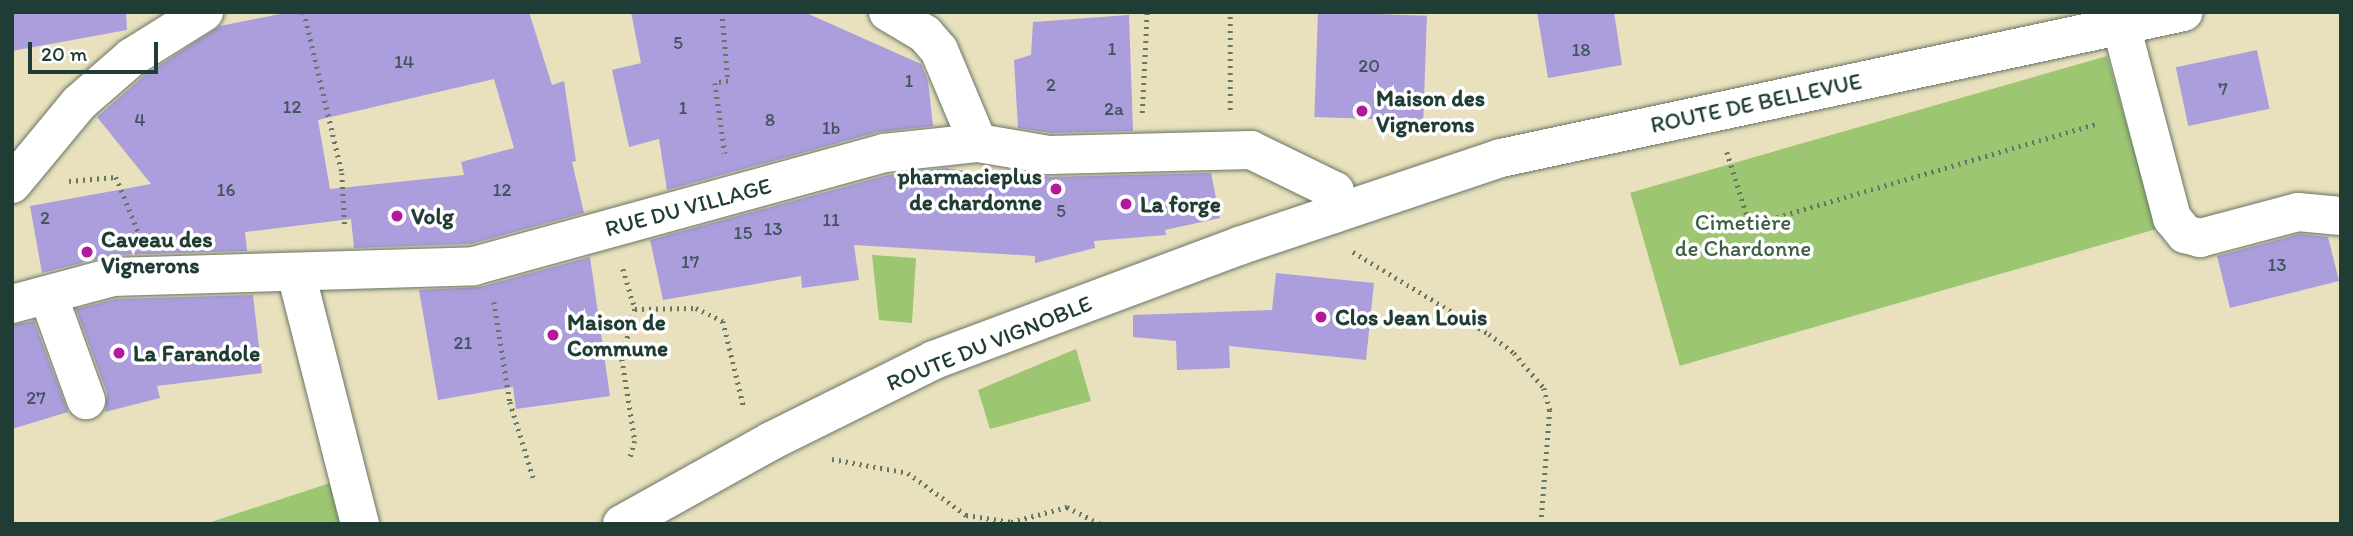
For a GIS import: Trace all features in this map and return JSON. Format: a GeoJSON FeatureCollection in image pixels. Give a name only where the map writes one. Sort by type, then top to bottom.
{"type":"FeatureCollection","features":[{"type":"Feature","properties":{"kind":"street"},"geometry":{"type":"LineString","coordinates":[[12,184],[79,103],[132,57],[204,12]]}},
{"type":"Feature","properties":{"kind":"street"},"geometry":{"type":"LineString","coordinates":[[888,12],[925,34],[939,50],[978,143]]}},
{"type":"Feature","properties":{"kind":"street","name":"ROUTE DE BELLEVUE"},"geometry":{"type":"LineString","coordinates":[[1334,214],[1501,158],[2184,12]]}},
{"type":"Feature","properties":{"kind":"street"},"geometry":{"type":"LineString","coordinates":[[2121,25],[2172,218],[2185,233],[2200,238],[2298,212],[2341,216]]}},
{"type":"Feature","properties":{"kind":"street","name":"RUE DU VILLAGE"},"geometry":{"type":"LineString","coordinates":[[30,299],[113,277],[474,266],[884,153],[978,143],[1049,155],[1251,150],[1335,191],[1334,214]]}},
{"type":"Feature","properties":{"kind":"street","name":"ROUTE DU VIGNOBLE"},"geometry":{"type":"LineString","coordinates":[[622,524],[771,442],[934,360],[1334,214]]}},
{"type":"Feature","properties":{"kind":"street"},"geometry":{"type":"LineString","coordinates":[[296,273],[360,524]]}},
{"type":"Feature","properties":{"kind":"street"},"geometry":{"type":"LineString","coordinates":[[30,299],[86,400]]}},
{"type":"Feature","properties":{"kind":"path"},"geometry":{"type":"LineString","coordinates":[[304,12],[342,173],[347,271]]}},
{"type":"Feature","properties":{"kind":"path"},"geometry":{"type":"LineString","coordinates":[[722,12],[728,81],[715,83],[731,195]]}},
{"type":"Feature","properties":{"kind":"path"},"geometry":{"type":"LineString","coordinates":[[1142,116],[1147,12]]}},
{"type":"Feature","properties":{"kind":"path"},"geometry":{"type":"LineString","coordinates":[[1230,12],[1230,113]]}},
{"type":"Feature","properties":{"kind":"path"},"geometry":{"type":"LineString","coordinates":[[1722,146],[1749,225],[2098,123]]}},
{"type":"Feature","properties":{"kind":"path"},"geometry":{"type":"LineString","coordinates":[[12,184],[116,177],[156,275]]}},
{"type":"Feature","properties":{"kind":"path"},"geometry":{"type":"LineString","coordinates":[[1334,214],[1349,249],[1489,334],[1514,353],[1544,388],[1550,410],[1541,524]]}},
{"type":"Feature","properties":{"kind":"path"},"geometry":{"type":"LineString","coordinates":[[611,228],[635,309],[622,359],[635,441],[630,459]]}},
{"type":"Feature","properties":{"kind":"path"},"geometry":{"type":"LineString","coordinates":[[635,309],[696,308],[723,321],[749,421]]}},
{"type":"Feature","properties":{"kind":"path"},"geometry":{"type":"LineString","coordinates":[[501,337],[510,402],[534,480]]}},
{"type":"Feature","properties":{"kind":"path"},"geometry":{"type":"LineString","coordinates":[[829,459],[908,473],[966,514],[1011,522],[1067,507],[1101,524]]}},
{"type":"Feature","properties":{"kind":"green space","name":"Cimetière de Chardonne"},"geometry":{"type":"Polygon","coordinates":[[[2107,56],[2157,229],[1680,366],[1630,193],[2107,56]]]}},
{"type":"Feature","properties":{"kind":"green space"},"geometry":{"type":"Polygon","coordinates":[[[872,255],[916,258],[912,323],[879,320],[872,255]]]}},
{"type":"Feature","properties":{"kind":"green space"},"geometry":{"type":"Polygon","coordinates":[[[1076,349],[1091,401],[990,429],[978,390],[1076,349]]]}},
{"type":"Feature","properties":{"kind":"green space"},"geometry":{"type":"Polygon","coordinates":[[[330,483],[340,524],[211,522],[330,483]]]}},
{"type":"Feature","properties":{"kind":"building"},"geometry":{"type":"Polygon","coordinates":[[[12,12],[126,12],[127,30],[12,51],[12,12]]]}},
{"type":"Feature","properties":{"kind":"building"},"geometry":{"type":"Polygon","coordinates":[[[290,12],[529,12],[552,85],[564,81],[576,161],[572,162],[584,213],[471,244],[354,248],[351,219],[245,232],[247,251],[112,255],[42,273],[30,206],[151,184],[97,117],[145,75],[220,26],[290,12]],[[494,79],[318,120],[330,189],[464,175],[461,162],[514,148],[494,79]]]}},
{"type":"Feature","properties":{"kind":"building"},"geometry":{"type":"Polygon","coordinates":[[[631,12],[804,12],[921,64],[928,81],[933,126],[878,132],[667,190],[659,139],[629,147],[612,70],[641,63],[631,12]]]}},
{"type":"Feature","properties":{"kind":"building"},"geometry":{"type":"Polygon","coordinates":[[[1318,12],[1427,16],[1423,121],[1314,117],[1318,12]]]}},
{"type":"Feature","properties":{"kind":"building"},"geometry":{"type":"Polygon","coordinates":[[[1537,12],[1614,12],[1622,65],[1548,78],[1537,12]]]}},
{"type":"Feature","properties":{"kind":"building"},"geometry":{"type":"Polygon","coordinates":[[[1129,15],[1133,131],[1051,133],[1018,128],[1014,60],[1031,55],[1033,22],[1129,15]]]}},
{"type":"Feature","properties":{"kind":"building"},"geometry":{"type":"Polygon","coordinates":[[[2257,50],[2269,109],[2188,126],[2176,67],[2257,50]]]}},
{"type":"Feature","properties":{"kind":"building"},"geometry":{"type":"Polygon","coordinates":[[[946,168],[1021,180],[1020,172],[1050,177],[1211,173],[1220,218],[1165,230],[1166,235],[1094,241],[1095,248],[1035,263],[1035,256],[854,245],[859,280],[802,288],[801,276],[663,300],[650,240],[888,175],[946,168]]]}},
{"type":"Feature","properties":{"kind":"building"},"geometry":{"type":"Polygon","coordinates":[[[2300,234],[2328,237],[2339,281],[2230,308],[2217,256],[2300,234]]]}},
{"type":"Feature","properties":{"kind":"building"},"geometry":{"type":"Polygon","coordinates":[[[590,257],[610,396],[516,409],[513,387],[438,400],[419,290],[480,287],[590,257]]]}},
{"type":"Feature","properties":{"kind":"building"},"geometry":{"type":"Polygon","coordinates":[[[1276,273],[1374,283],[1366,360],[1229,346],[1230,368],[1177,370],[1176,341],[1133,337],[1133,315],[1272,310],[1276,273]]]}},
{"type":"Feature","properties":{"kind":"building"},"geometry":{"type":"Polygon","coordinates":[[[253,295],[262,373],[157,386],[160,398],[105,412],[107,393],[76,309],[116,299],[253,295]]]}},
{"type":"Feature","properties":{"kind":"building"},"geometry":{"type":"Polygon","coordinates":[[[34,321],[68,412],[12,429],[12,325],[34,321]]]}},
{"type":"Feature","properties":{"kind":"place","name":"Maison des Vignerons"},"geometry":{"type":"Point","coordinates":[1362,111]}},
{"type":"Feature","properties":{"kind":"place","name":"pharmacieplus de chardonne"},"geometry":{"type":"Point","coordinates":[1056,189]}},
{"type":"Feature","properties":{"kind":"place","name":"La forge"},"geometry":{"type":"Point","coordinates":[1126,204]}},
{"type":"Feature","properties":{"kind":"place","name":"Volg"},"geometry":{"type":"Point","coordinates":[397,216]}},
{"type":"Feature","properties":{"kind":"place","name":"Caveau des Vignerons"},"geometry":{"type":"Point","coordinates":[87,252]}},
{"type":"Feature","properties":{"kind":"place","name":"Clos Jean Louis"},"geometry":{"type":"Point","coordinates":[1321,317]}},
{"type":"Feature","properties":{"kind":"place","name":"Maison de Commune"},"geometry":{"type":"Point","coordinates":[553,335]}},
{"type":"Feature","properties":{"kind":"place","name":"La Farandole"},"geometry":{"type":"Point","coordinates":[119,353]}}]}
